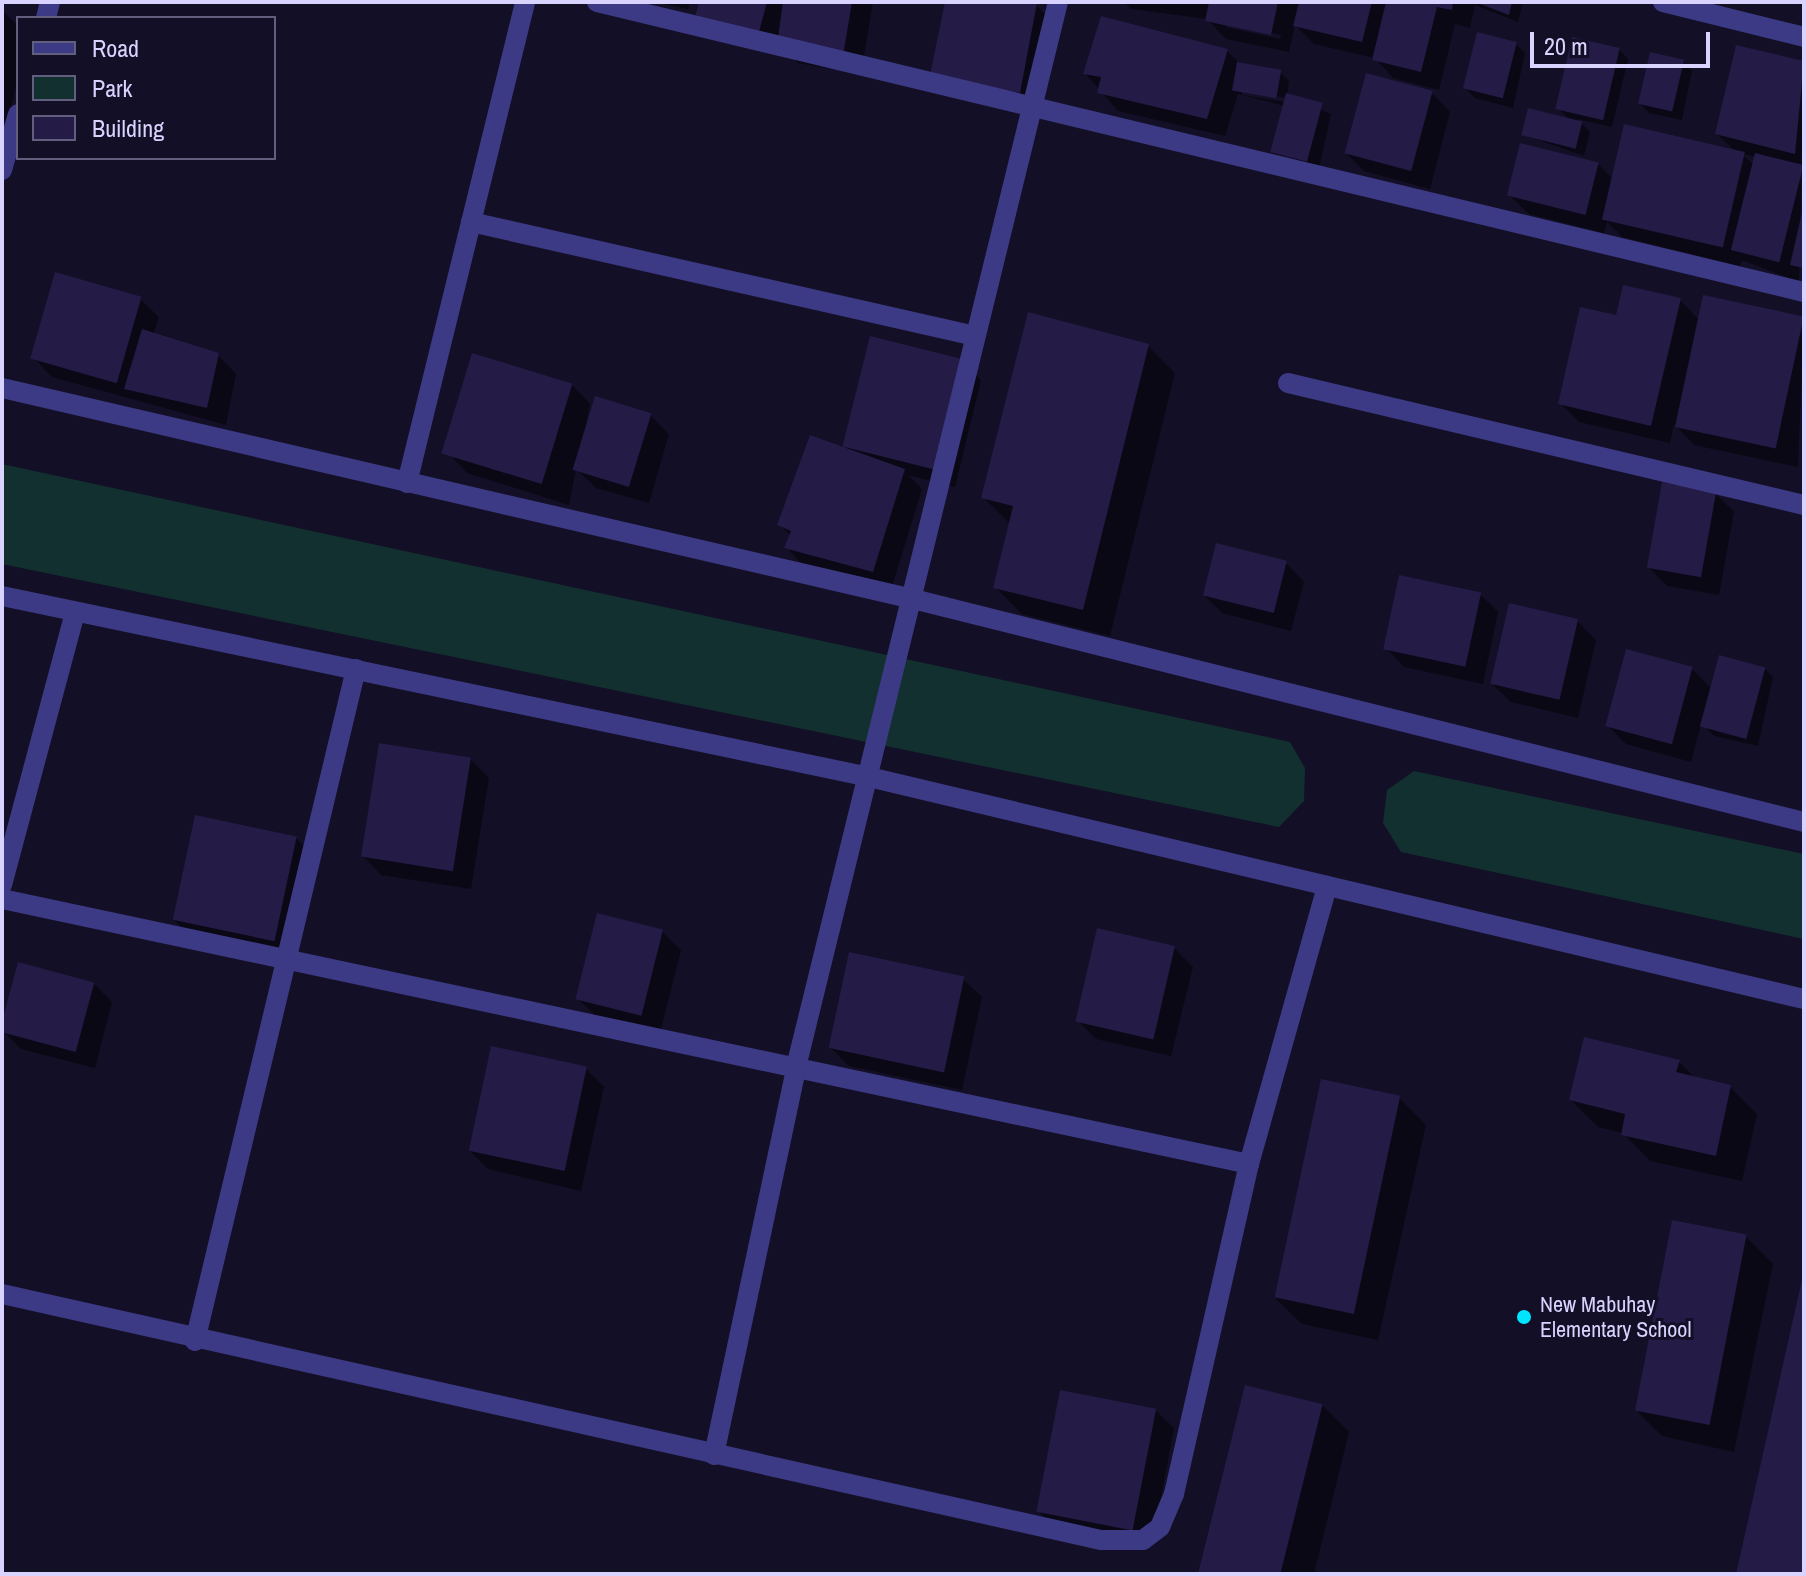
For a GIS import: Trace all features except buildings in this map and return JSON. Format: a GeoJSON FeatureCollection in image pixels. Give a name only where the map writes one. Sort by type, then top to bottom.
{"type":"FeatureCollection","features":[{"type":"Feature","properties":{"kind":"street"},"geometry":{"type":"LineString","coordinates":[[407,483],[525,2]]}},
{"type":"Feature","properties":{"kind":"street"},"geometry":{"type":"LineString","coordinates":[[597,2],[1804,292]]}},
{"type":"Feature","properties":{"kind":"street"},"geometry":{"type":"LineString","coordinates":[[714,1455],[797,1063],[1058,2]]}},
{"type":"Feature","properties":{"kind":"street"},"geometry":{"type":"LineString","coordinates":[[1663,2],[1804,37]]}},
{"type":"Feature","properties":{"kind":"street"},"geometry":{"type":"LineString","coordinates":[[2,170],[16,121]]}},
{"type":"Feature","properties":{"kind":"street"},"geometry":{"type":"LineString","coordinates":[[471,222],[975,336]]}},
{"type":"Feature","properties":{"kind":"street"},"geometry":{"type":"LineString","coordinates":[[1288,383],[1804,505]]}},
{"type":"Feature","properties":{"kind":"street"},"geometry":{"type":"LineString","coordinates":[[2,388],[913,599],[1804,822]]}},
{"type":"Feature","properties":{"kind":"street"},"geometry":{"type":"LineString","coordinates":[[2,596],[869,777],[1804,999]]}},
{"type":"Feature","properties":{"kind":"street"},"geometry":{"type":"LineString","coordinates":[[2,885],[75,612]]}},
{"type":"Feature","properties":{"kind":"street"},"geometry":{"type":"LineString","coordinates":[[195,1341],[356,669]]}},
{"type":"Feature","properties":{"kind":"street"},"geometry":{"type":"LineString","coordinates":[[2,1294],[195,1341],[1101,1540],[1143,1540],[1160,1527],[1174,1494],[1249,1164],[1327,886]]}},
{"type":"Feature","properties":{"kind":"street"},"geometry":{"type":"LineString","coordinates":[[2,899],[797,1063],[1249,1164]]}},
{"type":"Feature","properties":{"kind":"green space"},"geometry":{"type":"Polygon","coordinates":[[[2,464],[1290,742],[1305,768],[1304,801],[1279,827],[2,564],[2,464]]]}},
{"type":"Feature","properties":{"kind":"green space"},"geometry":{"type":"Polygon","coordinates":[[[1414,771],[1804,854],[1804,939],[1401,852],[1383,823],[1387,790],[1414,771]]]}},
{"type":"Feature","properties":{"kind":"place","name":"New Mabuhay Elementary School"},"geometry":{"type":"Point","coordinates":[1524,1317]}}]}
